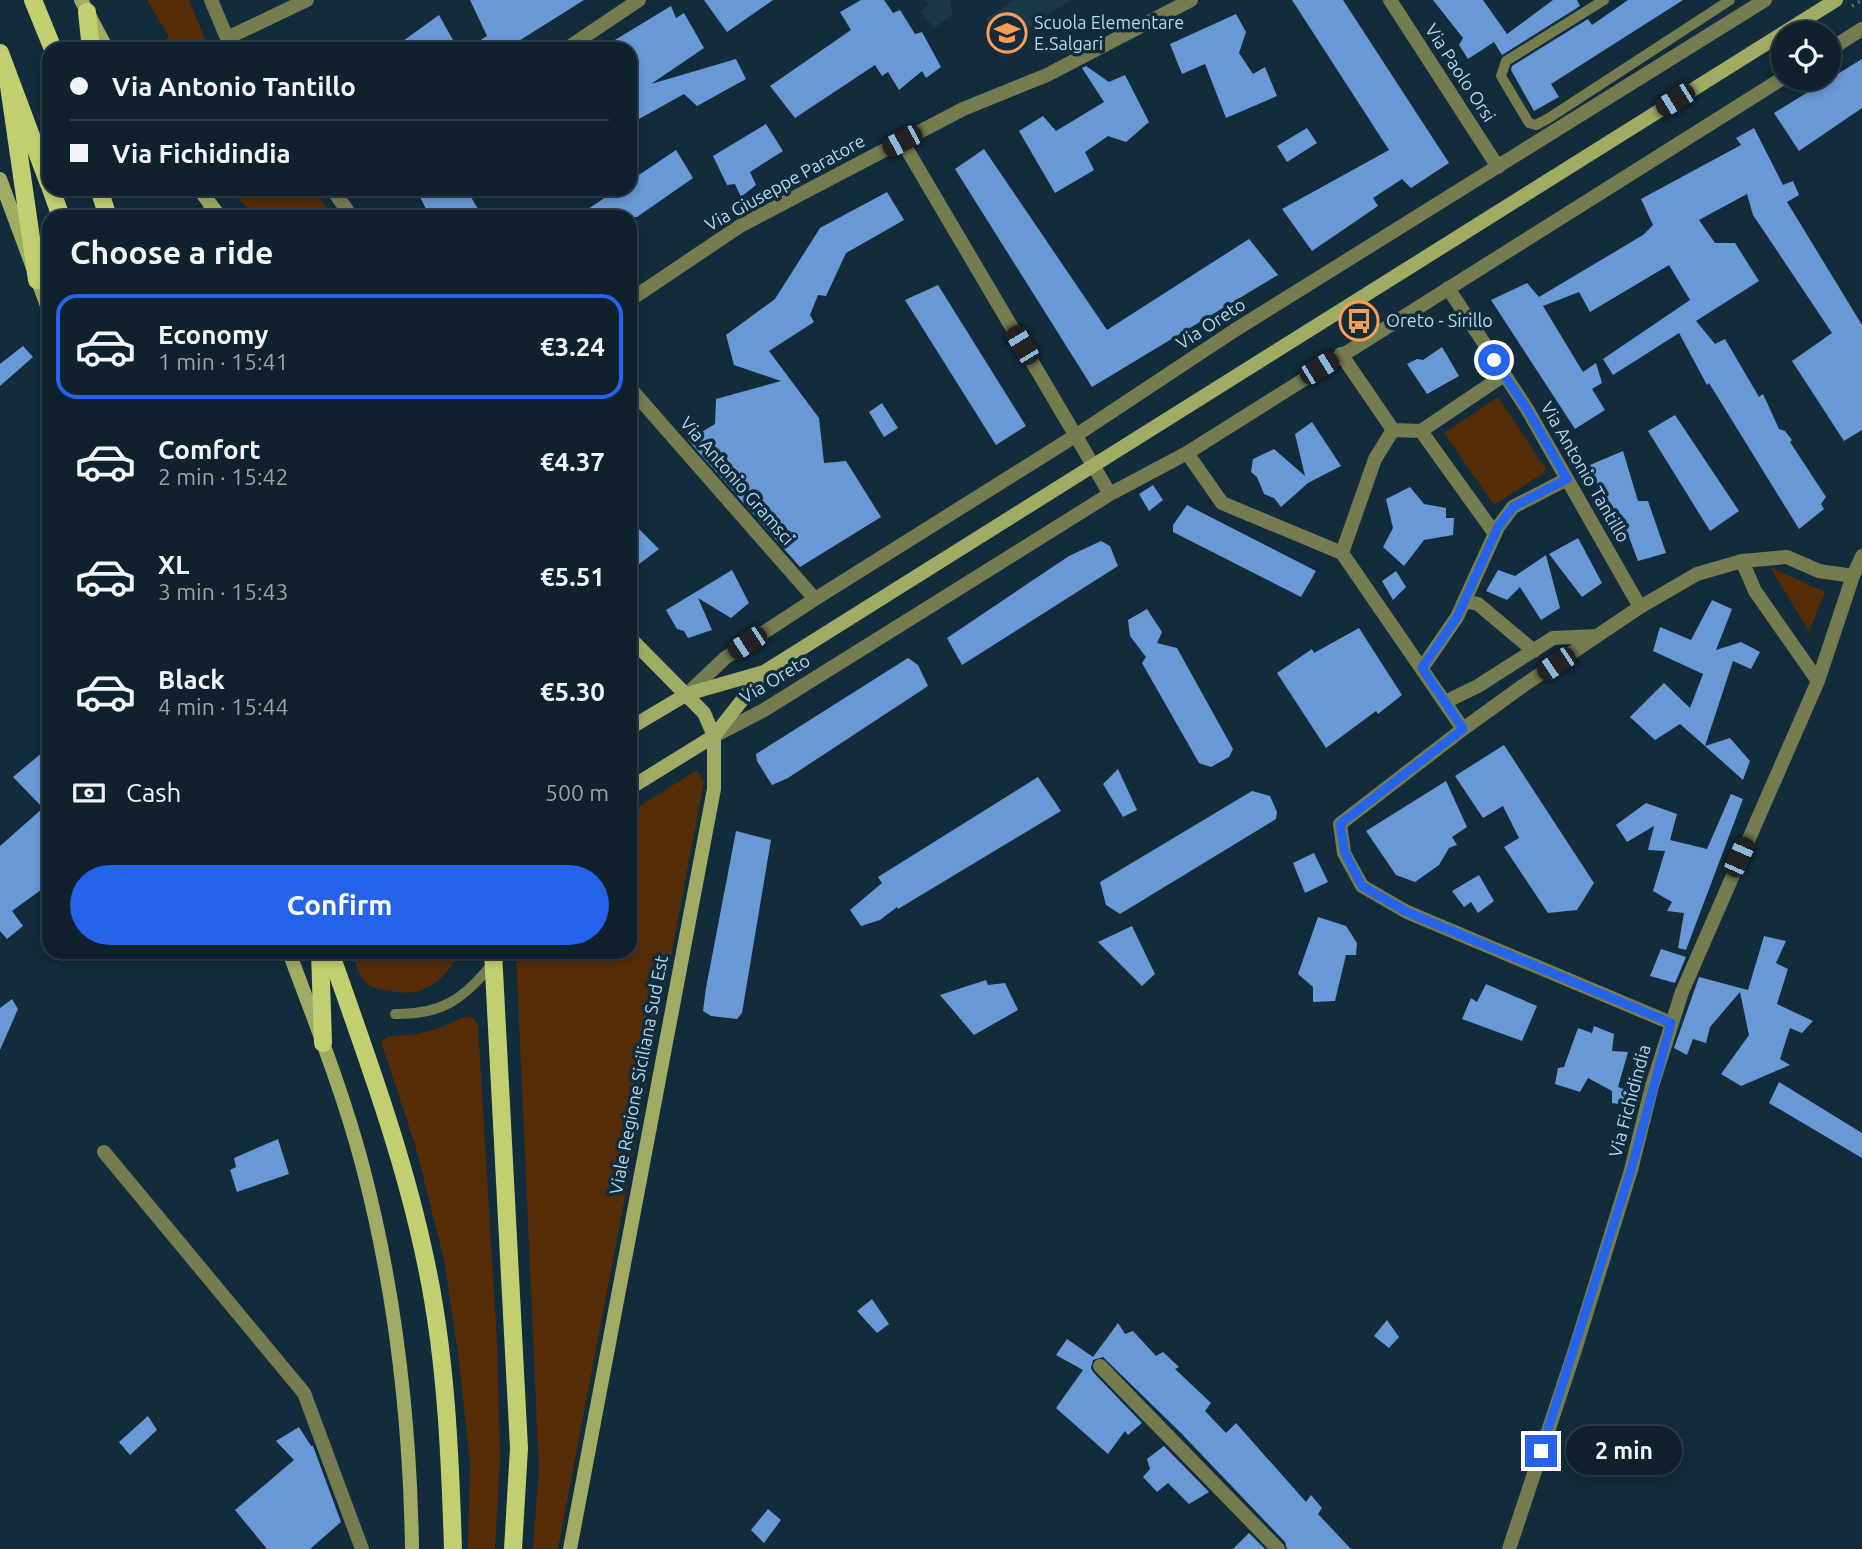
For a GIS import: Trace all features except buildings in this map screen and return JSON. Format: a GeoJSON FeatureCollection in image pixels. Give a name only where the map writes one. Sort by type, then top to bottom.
{"type":"FeatureCollection","features":[{"type":"Feature","properties":{"kind":"main road"},"geometry":{"type":"LineString","coordinates":[[33,0],[50,42]]}},
{"type":"Feature","properties":{"kind":"main road"},"geometry":{"type":"LineString","coordinates":[[84,6],[90,42]]}},
{"type":"Feature","properties":{"kind":"main road"},"geometry":{"type":"LineString","coordinates":[[0,53],[42,166]]}},
{"type":"Feature","properties":{"kind":"main road"},"geometry":{"type":"LineString","coordinates":[[7,72],[37,280]]}},
{"type":"Feature","properties":{"kind":"main road"},"geometry":{"type":"LineString","coordinates":[[320,959],[323,1044]]}},
{"type":"Feature","properties":{"kind":"main road"},"geometry":{"type":"LineString","coordinates":[[332,959],[400,1154],[426,1264],[441,1356],[450,1465],[453,1549]]}},
{"type":"Feature","properties":{"kind":"main road"},"geometry":{"type":"LineString","coordinates":[[494,959],[519,1448],[513,1549]]}},
{"type":"Feature","properties":{"kind":"street"},"geometry":{"type":"LineString","coordinates":[[211,0],[231,42]]}},
{"type":"Feature","properties":{"kind":"street"},"geometry":{"type":"LineString","coordinates":[[233,42],[307,0]]}},
{"type":"Feature","properties":{"kind":"street"},"geometry":{"type":"LineString","coordinates":[[576,42],[639,0]]}},
{"type":"Feature","properties":{"kind":"street","name":"Via Paolo Orsi"},"geometry":{"type":"LineString","coordinates":[[1390,0],[1498,167]]}},
{"type":"Feature","properties":{"kind":"street","name":"Via Oreto"},"geometry":{"type":"LineString","coordinates":[[687,694],[725,658],[814,599],[1075,436],[1236,330],[1765,0]]}},
{"type":"Feature","properties":{"kind":"street","name":"Via Oreto"},"geometry":{"type":"LineString","coordinates":[[764,672],[1836,0]]}},
{"type":"Feature","properties":{"kind":"street","name":"Via Giuseppe Paratore"},"geometry":{"type":"LineString","coordinates":[[637,295],[740,226],[963,109],[1059,69],[1183,2]]}},
{"type":"Feature","properties":{"kind":"street"},"geometry":{"type":"LineString","coordinates":[[84,6],[103,42]]}},
{"type":"Feature","properties":{"kind":"street"},"geometry":{"type":"LineString","coordinates":[[1841,42],[1862,29]]}},
{"type":"Feature","properties":{"kind":"street","name":"Via Oreto"},"geometry":{"type":"LineString","coordinates":[[714,736],[764,710],[1110,494],[1187,453],[1771,86]]}},
{"type":"Feature","properties":{"kind":"street"},"geometry":{"type":"LineString","coordinates":[[902,141],[1110,494]]}},
{"type":"Feature","properties":{"kind":"street"},"geometry":{"type":"LineString","coordinates":[[0,178],[3,195],[42,293]]}},
{"type":"Feature","properties":{"kind":"street"},"geometry":{"type":"LineString","coordinates":[[204,196],[215,210]]}},
{"type":"Feature","properties":{"kind":"street","name":"Via Antonio Tantillo"},"geometry":{"type":"LineString","coordinates":[[1448,288],[1527,409],[1640,607]]}},
{"type":"Feature","properties":{"kind":"street"},"geometry":{"type":"LineString","coordinates":[[1341,354],[1393,430]]}},
{"type":"Feature","properties":{"kind":"street"},"geometry":{"type":"LineString","coordinates":[[1393,430],[1421,431],[1504,375]]}},
{"type":"Feature","properties":{"kind":"street","name":"Via Antonio Gramsci"},"geometry":{"type":"LineString","coordinates":[[637,396],[814,599]]}},
{"type":"Feature","properties":{"kind":"street"},"geometry":{"type":"LineString","coordinates":[[1342,553],[1375,459],[1393,430]]}},
{"type":"Feature","properties":{"kind":"street"},"geometry":{"type":"LineString","coordinates":[[1421,431],[1495,534]]}},
{"type":"Feature","properties":{"kind":"street"},"geometry":{"type":"LineString","coordinates":[[1187,453],[1222,503],[1342,553],[1463,729]]}},
{"type":"Feature","properties":{"kind":"street"},"geometry":{"type":"LineString","coordinates":[[1422,668],[1457,617],[1495,534],[1513,507],[1567,479]]}},
{"type":"Feature","properties":{"kind":"street","name":"Via Fichidindia"},"geometry":{"type":"LineString","coordinates":[[1509,1549],[1631,1170],[1671,1023],[1744,845],[1818,681],[1862,556]]}},
{"type":"Feature","properties":{"kind":"street"},"geometry":{"type":"LineString","coordinates":[[1671,1023],[1407,912],[1362,886],[1345,853],[1340,824],[1463,729],[1640,607],[1697,574],[1742,561],[1787,557],[1819,571],[1853,576]]}},
{"type":"Feature","properties":{"kind":"street"},"geometry":{"type":"LineString","coordinates":[[1742,561],[1755,590],[1818,681]]}},
{"type":"Feature","properties":{"kind":"street"},"geometry":{"type":"LineString","coordinates":[[1464,601],[1478,604],[1534,651]]}},
{"type":"Feature","properties":{"kind":"street"},"geometry":{"type":"LineString","coordinates":[[1445,702],[1478,686],[1553,638],[1598,636]]}},
{"type":"Feature","properties":{"kind":"street","name":"Viale Regione Siciliana Sud Est"},"geometry":{"type":"LineString","coordinates":[[570,1549],[714,789],[714,736],[704,713],[637,645]]}},
{"type":"Feature","properties":{"kind":"street"},"geometry":{"type":"LineString","coordinates":[[637,724],[687,694],[764,672]]}},
{"type":"Feature","properties":{"kind":"street"},"geometry":{"type":"LineString","coordinates":[[637,784],[714,736],[764,672]]}},
{"type":"Feature","properties":{"kind":"street"},"geometry":{"type":"LineString","coordinates":[[292,959],[362,1164],[385,1271],[400,1365],[412,1549]]}},
{"type":"Feature","properties":{"kind":"street"},"geometry":{"type":"LineString","coordinates":[[104,1152],[304,1393],[362,1549]]}},
{"type":"Feature","properties":{"kind":"street"},"geometry":{"type":"LineString","coordinates":[[1100,1366],[1278,1549]]}},
{"type":"Feature","properties":{"kind":"lane"},"geometry":{"type":"LineString","coordinates":[[1604,0],[1506,61],[1501,76],[1529,123],[1536,125],[1549,118],[1730,0]]}},
{"type":"Feature","properties":{"kind":"lane"},"geometry":{"type":"LineString","coordinates":[[395,1014],[432,1011],[455,1002],[480,979],[493,959]]}},
{"type":"Feature","properties":{"kind":"shaded area"},"geometry":{"type":"Polygon","coordinates":[[[147,0],[189,0],[206,42],[163,42],[169,37],[147,0]]]}},
{"type":"Feature","properties":{"kind":"shaded area"},"geometry":{"type":"Polygon","coordinates":[[[926,0],[950,0],[953,15],[934,28],[920,12],[928,4],[926,0]]]}},
{"type":"Feature","properties":{"kind":"shaded area","name":"Scuola Elementare E.Salgari"},"geometry":{"type":"Polygon","coordinates":[[[1014,0],[1071,0],[1000,47],[985,19],[1014,0]]]}},
{"type":"Feature","properties":{"kind":"shaded area"},"geometry":{"type":"Polygon","coordinates":[[[236,196],[318,196],[328,210],[249,210],[236,196]]]}},
{"type":"Feature","properties":{"kind":"shaded area"},"geometry":{"type":"Polygon","coordinates":[[[1498,397],[1547,471],[1494,505],[1444,433],[1498,397]]]}},
{"type":"Feature","properties":{"kind":"shaded area"},"geometry":{"type":"Polygon","coordinates":[[[1770,567],[1825,592],[1809,631],[1770,567]]]}},
{"type":"Feature","properties":{"kind":"shaded area"},"geometry":{"type":"Polygon","coordinates":[[[697,770],[704,782],[558,1549],[533,1549],[539,1471],[516,959],[637,959],[637,808],[697,770]]]}},
{"type":"Feature","properties":{"kind":"shaded area"},"geometry":{"type":"Polygon","coordinates":[[[355,959],[455,959],[440,979],[413,992],[402,993],[371,986],[365,982],[355,959]]]}},
{"type":"Feature","properties":{"kind":"shaded area"},"geometry":{"type":"Polygon","coordinates":[[[465,1017],[474,1018],[478,1026],[497,1345],[500,1458],[495,1549],[468,1549],[470,1463],[444,1260],[416,1148],[381,1042],[388,1036],[428,1031],[465,1017]]]}},
{"type":"Feature","properties":{"kind":"place","name":"Scuola Elementare E.Salgari"},"geometry":{"type":"Point","coordinates":[1007,33]}},
{"type":"Feature","properties":{"kind":"place","name":"Oreto - Sirillo"},"geometry":{"type":"Point","coordinates":[1359,321]}},
{"type":"Feature","properties":{"kind":"route"},"geometry":{"type":"LineString","coordinates":[[1494,360],[1527,409],[1567,479],[1513,507],[1498,527],[1457,617],[1422,668],[1463,729],[1340,824],[1345,853],[1362,886],[1407,912],[1671,1023],[1631,1170],[1541,1451]]}}]}
